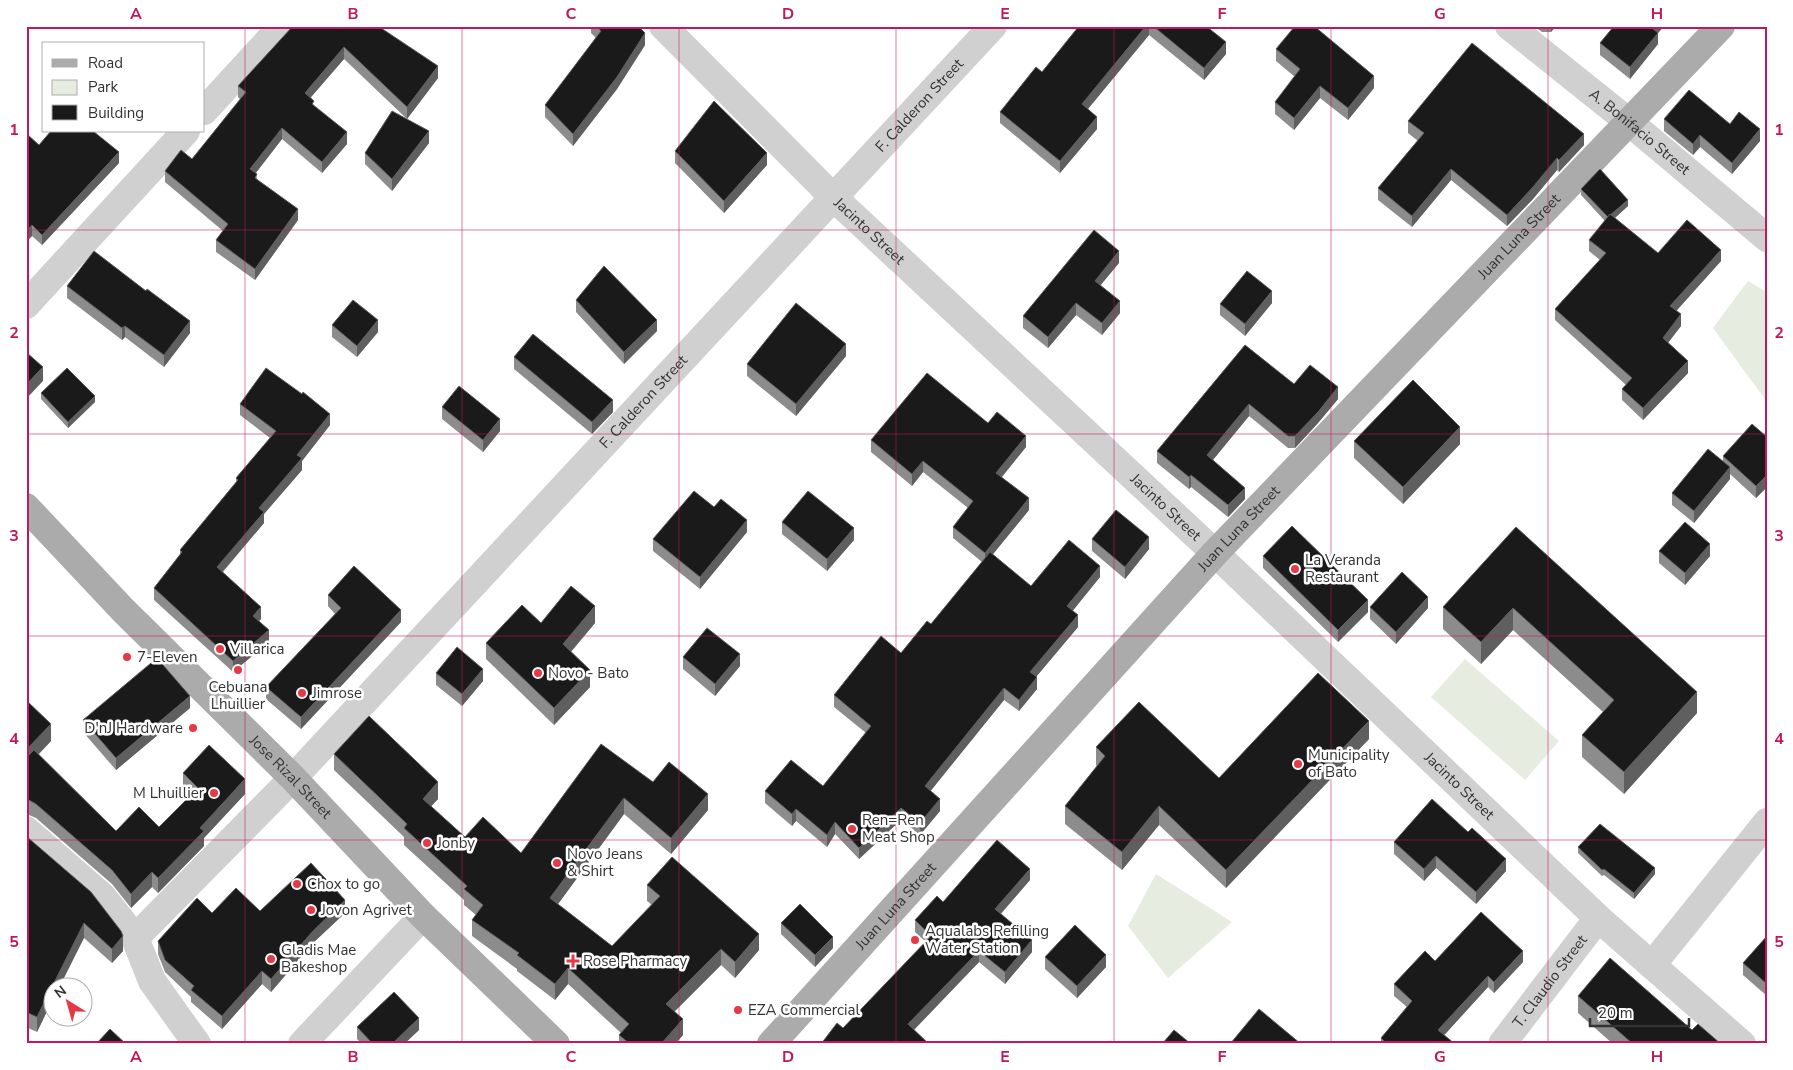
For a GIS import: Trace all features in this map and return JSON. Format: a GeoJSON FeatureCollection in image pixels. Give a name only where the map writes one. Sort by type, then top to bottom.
{"type":"FeatureCollection","features":[{"type":"Feature","properties":{"kind":"main road","name":"Juan Luna Street"},"geometry":{"type":"LineString","coordinates":[[771,1044],[1215,553],[1721,26]]}},
{"type":"Feature","properties":{"kind":"main road","name":"Jose Rizal Street"},"geometry":{"type":"LineString","coordinates":[[26,507],[123,610],[292,778],[423,916],[556,1044]]}},
{"type":"Feature","properties":{"kind":"street"},"geometry":{"type":"LineString","coordinates":[[205,110],[282,26]]}},
{"type":"Feature","properties":{"kind":"street","name":"Jacinto Street"},"geometry":{"type":"LineString","coordinates":[[663,26],[833,197],[1215,553],[1598,918],[1742,1044]]}},
{"type":"Feature","properties":{"kind":"street","name":"F. Calderon Street"},"geometry":{"type":"LineString","coordinates":[[135,938],[292,778],[993,26]]}},
{"type":"Feature","properties":{"kind":"street","name":"A. Bonifacio Street"},"geometry":{"type":"LineString","coordinates":[[1509,26],[1629,122],[1767,238]]}},
{"type":"Feature","properties":{"kind":"street"},"geometry":{"type":"LineString","coordinates":[[26,306],[185,132]]}},
{"type":"Feature","properties":{"kind":"street"},"geometry":{"type":"LineString","coordinates":[[1652,965],[1767,822]]}},
{"type":"Feature","properties":{"kind":"street"},"geometry":{"type":"LineString","coordinates":[[26,830],[102,896],[135,938],[152,981],[196,1044]]}},
{"type":"Feature","properties":{"kind":"street"},"geometry":{"type":"LineString","coordinates":[[302,1044],[423,916]]}},
{"type":"Feature","properties":{"kind":"street","name":"T. Claudio Street"},"geometry":{"type":"LineString","coordinates":[[1502,1044],[1598,918]]}},
{"type":"Feature","properties":{"kind":"green space"},"geometry":{"type":"Polygon","coordinates":[[[1748,281],[1767,292],[1767,402],[1713,328],[1748,281]]]}},
{"type":"Feature","properties":{"kind":"green space"},"geometry":{"type":"Polygon","coordinates":[[[1465,659],[1559,741],[1525,780],[1431,697],[1465,659]]]}},
{"type":"Feature","properties":{"kind":"green space"},"geometry":{"type":"Polygon","coordinates":[[[1156,874],[1232,922],[1168,978],[1128,926],[1156,874]]]}},
{"type":"Feature","properties":{"kind":"building"},"geometry":{"type":"Polygon","coordinates":[[[293,26],[378,26],[438,66],[407,107],[344,47],[305,93],[314,101],[312,104],[347,132],[322,162],[282,128],[250,169],[257,174],[255,178],[298,209],[255,269],[216,240],[228,224],[165,171],[181,150],[192,159],[246,92],[238,86],[293,26]]]}},
{"type":"Feature","properties":{"kind":"building"},"geometry":{"type":"Polygon","coordinates":[[[596,26],[638,26],[645,33],[617,77],[573,134],[545,105],[601,31],[596,26]]]}},
{"type":"Feature","properties":{"kind":"building"},"geometry":{"type":"Polygon","coordinates":[[[1079,26],[1146,26],[1082,104],[1097,117],[1060,161],[1000,112],[1036,67],[1042,72],[1079,26]]]}},
{"type":"Feature","properties":{"kind":"building"},"geometry":{"type":"Polygon","coordinates":[[[1153,26],[1206,26],[1226,42],[1204,68],[1153,26]]]}},
{"type":"Feature","properties":{"kind":"building"},"geometry":{"type":"Polygon","coordinates":[[[1295,26],[1314,26],[1374,76],[1348,108],[1320,86],[1294,118],[1275,102],[1300,69],[1276,49],[1295,26]]]}},
{"type":"Feature","properties":{"kind":"building"},"geometry":{"type":"Polygon","coordinates":[[[1614,26],[1654,26],[1652,28],[1658,33],[1630,67],[1600,43],[1614,26]]]}},
{"type":"Feature","properties":{"kind":"building"},"geometry":{"type":"Polygon","coordinates":[[[1472,43],[1584,134],[1559,160],[1557,158],[1507,215],[1451,169],[1412,216],[1378,188],[1424,133],[1408,121],[1472,43]]]}},
{"type":"Feature","properties":{"kind":"building"},"geometry":{"type":"Polygon","coordinates":[[[1689,90],[1730,124],[1739,112],[1760,129],[1732,163],[1700,135],[1693,144],[1664,119],[1689,90]]]}},
{"type":"Feature","properties":{"kind":"building"},"geometry":{"type":"Polygon","coordinates":[[[714,101],[767,153],[724,201],[675,151],[714,101]]]}},
{"type":"Feature","properties":{"kind":"building"},"geometry":{"type":"Polygon","coordinates":[[[392,111],[429,131],[392,179],[365,153],[392,111]]]}},
{"type":"Feature","properties":{"kind":"building"},"geometry":{"type":"Polygon","coordinates":[[[50,132],[94,132],[119,152],[42,235],[32,225],[26,232],[26,136],[28,135],[39,145],[50,132]]]}},
{"type":"Feature","properties":{"kind":"building"},"geometry":{"type":"Polygon","coordinates":[[[1600,169],[1628,200],[1608,217],[1581,189],[1600,169]]]}},
{"type":"Feature","properties":{"kind":"building"},"geometry":{"type":"Polygon","coordinates":[[[1610,214],[1658,253],[1687,220],[1721,250],[1670,306],[1681,314],[1663,338],[1688,361],[1643,408],[1622,389],[1632,378],[1555,309],[1606,253],[1589,240],[1610,214]]]}},
{"type":"Feature","properties":{"kind":"building"},"geometry":{"type":"Polygon","coordinates":[[[1094,230],[1119,251],[1095,281],[1120,301],[1102,323],[1076,303],[1048,337],[1023,316],[1094,230]]]}},
{"type":"Feature","properties":{"kind":"building"},"geometry":{"type":"Polygon","coordinates":[[[94,251],[146,291],[147,289],[190,321],[164,355],[125,326],[122,328],[67,286],[94,251]]]}},
{"type":"Feature","properties":{"kind":"building"},"geometry":{"type":"Polygon","coordinates":[[[604,266],[657,320],[624,352],[576,300],[604,266]]]}},
{"type":"Feature","properties":{"kind":"building"},"geometry":{"type":"Polygon","coordinates":[[[1247,271],[1272,291],[1245,324],[1220,304],[1247,271]]]}},
{"type":"Feature","properties":{"kind":"building"},"geometry":{"type":"Polygon","coordinates":[[[353,300],[378,320],[357,346],[332,325],[353,300]]]}},
{"type":"Feature","properties":{"kind":"building"},"geometry":{"type":"Polygon","coordinates":[[[796,303],[846,344],[796,404],[747,364],[796,303]]]}},
{"type":"Feature","properties":{"kind":"building"},"geometry":{"type":"Polygon","coordinates":[[[533,334],[613,400],[592,422],[514,357],[533,334]]]}},
{"type":"Feature","properties":{"kind":"building"},"geometry":{"type":"Polygon","coordinates":[[[1245,345],[1294,384],[1310,365],[1338,387],[1295,436],[1288,436],[1249,404],[1207,455],[1245,488],[1228,505],[1157,451],[1245,345]]]}},
{"type":"Feature","properties":{"kind":"building"},"geometry":{"type":"Polygon","coordinates":[[[26,352],[43,367],[26,385],[26,352]]]}},
{"type":"Feature","properties":{"kind":"building"},"geometry":{"type":"Polygon","coordinates":[[[67,368],[95,396],[68,422],[41,393],[67,368]]]}},
{"type":"Feature","properties":{"kind":"building"},"geometry":{"type":"Polygon","coordinates":[[[266,368],[302,394],[303,392],[330,414],[297,455],[302,458],[259,508],[264,512],[217,567],[261,607],[253,616],[269,630],[233,661],[154,588],[182,552],[180,550],[238,480],[236,478],[276,431],[240,404],[266,368]]]}},
{"type":"Feature","properties":{"kind":"building"},"geometry":{"type":"Polygon","coordinates":[[[927,373],[988,423],[997,412],[1026,436],[996,473],[1029,498],[985,553],[953,527],[973,501],[923,461],[912,474],[871,440],[927,373]]]}},
{"type":"Feature","properties":{"kind":"building"},"geometry":{"type":"Polygon","coordinates":[[[1413,380],[1460,427],[1403,487],[1354,441],[1413,380]]]}},
{"type":"Feature","properties":{"kind":"building"},"geometry":{"type":"Polygon","coordinates":[[[459,386],[500,419],[483,440],[442,407],[459,386]]]}},
{"type":"Feature","properties":{"kind":"building"},"geometry":{"type":"Polygon","coordinates":[[[1752,424],[1767,437],[1767,475],[1756,486],[1723,456],[1752,424]]]}},
{"type":"Feature","properties":{"kind":"building"},"geometry":{"type":"Polygon","coordinates":[[[1708,449],[1730,467],[1694,511],[1672,493],[1708,449]]]}},
{"type":"Feature","properties":{"kind":"building"},"geometry":{"type":"Polygon","coordinates":[[[694,491],[714,507],[721,499],[747,520],[700,577],[653,539],[694,491]]]}},
{"type":"Feature","properties":{"kind":"building"},"geometry":{"type":"Polygon","coordinates":[[[808,491],[854,528],[827,559],[782,522],[808,491]]]}},
{"type":"Feature","properties":{"kind":"building"},"geometry":{"type":"Polygon","coordinates":[[[1116,510],[1149,537],[1125,567],[1092,539],[1116,510]]]}},
{"type":"Feature","properties":{"kind":"building"},"geometry":{"type":"Polygon","coordinates":[[[1685,522],[1710,544],[1685,573],[1659,551],[1685,522]]]}},
{"type":"Feature","properties":{"kind":"building"},"geometry":{"type":"Polygon","coordinates":[[[1292,526],[1368,600],[1338,630],[1263,556],[1292,526]]]}},
{"type":"Feature","properties":{"kind":"building"},"geometry":{"type":"Polygon","coordinates":[[[1516,527],[1697,692],[1624,772],[1582,735],[1614,700],[1513,608],[1481,642],[1443,607],[1516,527]]]}},
{"type":"Feature","properties":{"kind":"building"},"geometry":{"type":"Polygon","coordinates":[[[1069,540],[1100,566],[1067,606],[1078,615],[1030,672],[1037,677],[1019,700],[1004,688],[925,786],[940,799],[920,823],[901,808],[859,848],[835,822],[827,835],[796,809],[792,814],[765,791],[791,760],[823,786],[871,726],[834,695],[881,636],[901,653],[927,621],[931,624],[990,552],[1031,586],[1069,540]]]}},
{"type":"Feature","properties":{"kind":"building"},"geometry":{"type":"Polygon","coordinates":[[[354,566],[401,610],[301,717],[266,687],[341,608],[328,595],[354,566]]]}},
{"type":"Feature","properties":{"kind":"building"},"geometry":{"type":"Polygon","coordinates":[[[1402,572],[1428,597],[1396,632],[1370,607],[1402,572]]]}},
{"type":"Feature","properties":{"kind":"building"},"geometry":{"type":"Polygon","coordinates":[[[571,586],[595,606],[563,644],[590,670],[554,708],[486,643],[522,605],[541,623],[571,586]]]}},
{"type":"Feature","properties":{"kind":"building"},"geometry":{"type":"Polygon","coordinates":[[[707,628],[740,654],[715,684],[683,657],[707,628]]]}},
{"type":"Feature","properties":{"kind":"building"},"geometry":{"type":"Polygon","coordinates":[[[457,647],[483,669],[462,694],[436,673],[457,647]]]}},
{"type":"Feature","properties":{"kind":"building"},"geometry":{"type":"Polygon","coordinates":[[[157,658],[190,696],[116,758],[83,720],[157,658]]]}},
{"type":"Feature","properties":{"kind":"building"},"geometry":{"type":"Polygon","coordinates":[[[1318,673],[1369,721],[1226,870],[1159,806],[1122,852],[1065,806],[1105,756],[1096,747],[1139,702],[1219,778],[1318,673]]]}},
{"type":"Feature","properties":{"kind":"building"},"geometry":{"type":"Polygon","coordinates":[[[26,700],[51,724],[27,749],[26,748],[26,700]]]}},
{"type":"Feature","properties":{"kind":"building"},"geometry":{"type":"Polygon","coordinates":[[[369,716],[438,782],[423,799],[465,837],[483,817],[521,853],[601,744],[653,782],[669,762],[708,794],[671,838],[624,798],[550,898],[612,946],[660,896],[647,885],[672,857],[759,934],[735,962],[721,949],[666,1004],[683,1019],[661,1044],[630,1044],[619,1035],[629,1024],[568,968],[555,984],[517,955],[519,953],[472,920],[483,905],[464,889],[467,886],[404,828],[407,824],[334,754],[369,716]]]}},
{"type":"Feature","properties":{"kind":"building"},"geometry":{"type":"Polygon","coordinates":[[[209,745],[245,779],[200,828],[204,831],[158,878],[152,872],[131,894],[112,870],[36,804],[26,800],[26,758],[34,750],[116,831],[139,807],[159,827],[198,788],[183,773],[209,745]]]}},
{"type":"Feature","properties":{"kind":"building"},"geometry":{"type":"Polygon","coordinates":[[[1432,799],[1468,832],[1472,828],[1506,859],[1476,892],[1436,856],[1424,869],[1394,842],[1432,799]]]}},
{"type":"Feature","properties":{"kind":"building"},"geometry":{"type":"Polygon","coordinates":[[[1600,824],[1655,868],[1634,893],[1604,869],[1602,870],[1578,847],[1600,824]]]}},
{"type":"Feature","properties":{"kind":"building"},"geometry":{"type":"Polygon","coordinates":[[[26,836],[91,892],[123,936],[112,949],[84,923],[56,978],[42,978],[42,1007],[37,1017],[26,1012],[26,836]]]}},
{"type":"Feature","properties":{"kind":"building"},"geometry":{"type":"Polygon","coordinates":[[[997,840],[1030,869],[995,909],[1032,940],[1005,972],[979,951],[908,1024],[929,1044],[821,1044],[837,1023],[843,1028],[931,936],[915,920],[937,896],[943,902],[997,840]]]}},
{"type":"Feature","properties":{"kind":"building"},"geometry":{"type":"Polygon","coordinates":[[[311,863],[345,900],[313,931],[271,979],[262,971],[222,1016],[191,990],[194,986],[165,960],[158,941],[197,898],[212,913],[236,888],[260,911],[311,863]]]}},
{"type":"Feature","properties":{"kind":"building"},"geometry":{"type":"Polygon","coordinates":[[[800,904],[833,937],[815,955],[781,923],[800,904]]]}},
{"type":"Feature","properties":{"kind":"building"},"geometry":{"type":"Polygon","coordinates":[[[1481,912],[1523,951],[1494,982],[1488,976],[1438,1030],[1455,1044],[1387,1044],[1381,1038],[1412,1001],[1394,984],[1425,951],[1435,961],[1481,912]]]}},
{"type":"Feature","properties":{"kind":"building"},"geometry":{"type":"Polygon","coordinates":[[[1075,925],[1106,955],[1077,986],[1045,957],[1075,925]]]}},
{"type":"Feature","properties":{"kind":"building"},"geometry":{"type":"Polygon","coordinates":[[[1767,936],[1767,984],[1743,963],[1767,936]]]}},
{"type":"Feature","properties":{"kind":"building"},"geometry":{"type":"Polygon","coordinates":[[[1610,958],[1692,1030],[1698,1024],[1721,1044],[1633,1044],[1578,996],[1610,958]]]}},
{"type":"Feature","properties":{"kind":"building"},"geometry":{"type":"Polygon","coordinates":[[[394,992],[419,1018],[392,1044],[373,1044],[357,1027],[394,992]]]}},
{"type":"Feature","properties":{"kind":"building"},"geometry":{"type":"Polygon","coordinates":[[[1259,1009],[1301,1044],[1230,1044],[1259,1009]]]}},
{"type":"Feature","properties":{"kind":"building"},"geometry":{"type":"Polygon","coordinates":[[[110,1029],[126,1044],[96,1044],[110,1029]]]}},
{"type":"Feature","properties":{"kind":"building"},"geometry":{"type":"Polygon","coordinates":[[[1174,1030],[1191,1044],[1162,1044],[1174,1030]]]}},
{"type":"Feature","properties":{"kind":"place","name":"La Veranda Restaurant"},"geometry":{"type":"Point","coordinates":[1295,569]}},
{"type":"Feature","properties":{"kind":"place","name":"Villarica"},"geometry":{"type":"Point","coordinates":[220,649]}},
{"type":"Feature","properties":{"kind":"place","name":"7-Eleven"},"geometry":{"type":"Point","coordinates":[127,657]}},
{"type":"Feature","properties":{"kind":"place","name":"Cebuana Lhuillier"},"geometry":{"type":"Point","coordinates":[238,670]}},
{"type":"Feature","properties":{"kind":"place","name":"Novo - Bato"},"geometry":{"type":"Point","coordinates":[538,673]}},
{"type":"Feature","properties":{"kind":"place","name":"Jimrose"},"geometry":{"type":"Point","coordinates":[302,693]}},
{"type":"Feature","properties":{"kind":"place","name":"D'nJ Hardware"},"geometry":{"type":"Point","coordinates":[193,728]}},
{"type":"Feature","properties":{"kind":"place","name":"Municipality of Bato"},"geometry":{"type":"Point","coordinates":[1298,764]}},
{"type":"Feature","properties":{"kind":"place","name":"M Lhuillier"},"geometry":{"type":"Point","coordinates":[214,793]}},
{"type":"Feature","properties":{"kind":"place","name":"Ren=Ren Meat Shop"},"geometry":{"type":"Point","coordinates":[852,829]}},
{"type":"Feature","properties":{"kind":"place","name":"Jonby"},"geometry":{"type":"Point","coordinates":[427,843]}},
{"type":"Feature","properties":{"kind":"place","name":"Novo Jeans & Shirt"},"geometry":{"type":"Point","coordinates":[557,863]}},
{"type":"Feature","properties":{"kind":"place","name":"Chox to go"},"geometry":{"type":"Point","coordinates":[297,884]}},
{"type":"Feature","properties":{"kind":"place","name":"Jovon Agrivet"},"geometry":{"type":"Point","coordinates":[311,910]}},
{"type":"Feature","properties":{"kind":"place","name":"Aqualabs Refilling Water Station"},"geometry":{"type":"Point","coordinates":[915,940]}},
{"type":"Feature","properties":{"kind":"place","name":"Gladis Mae Bakeshop"},"geometry":{"type":"Point","coordinates":[271,959]}},
{"type":"Feature","properties":{"kind":"place","name":"Rose Pharmacy"},"geometry":{"type":"Point","coordinates":[573,961]}},
{"type":"Feature","properties":{"kind":"place","name":"EZA Commercial"},"geometry":{"type":"Point","coordinates":[738,1010]}}]}
